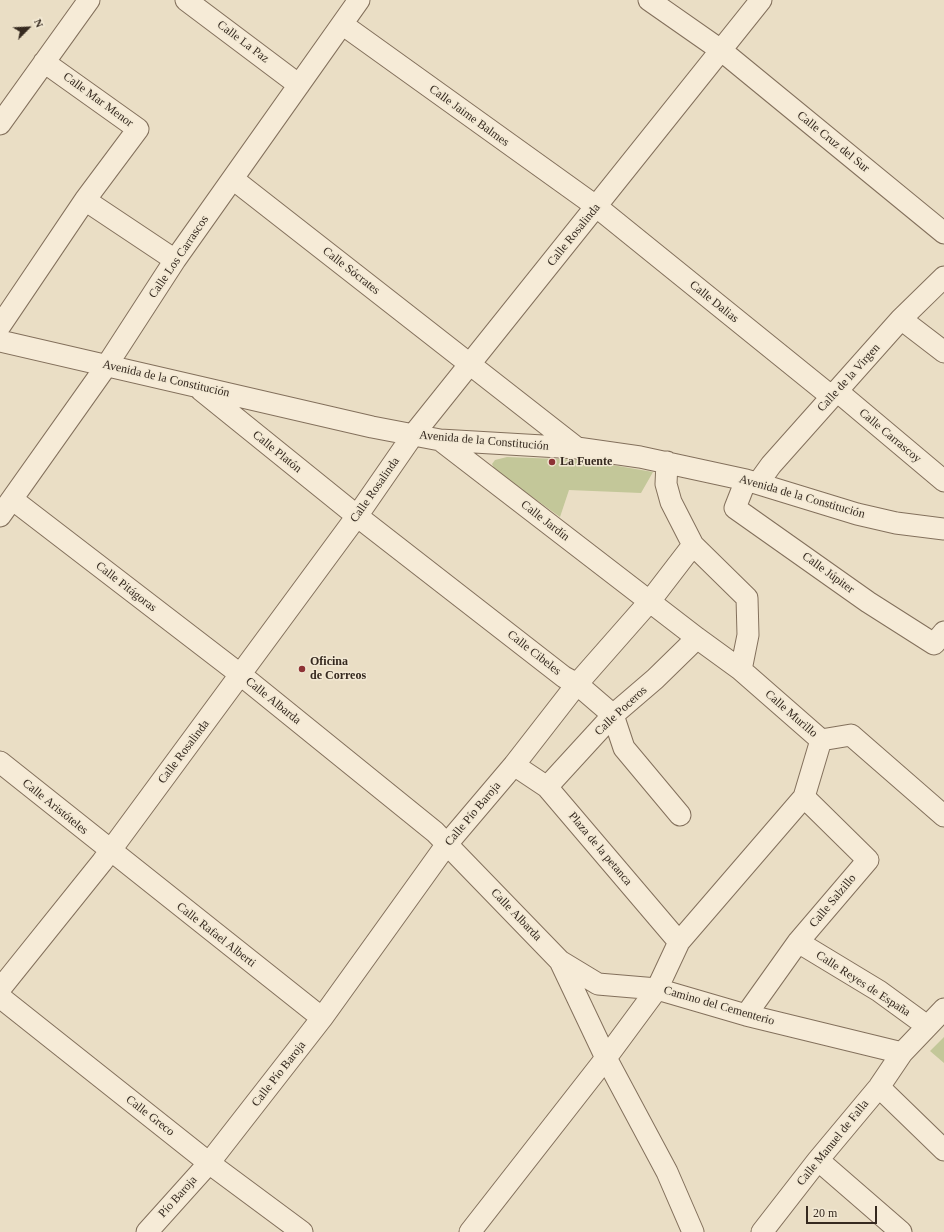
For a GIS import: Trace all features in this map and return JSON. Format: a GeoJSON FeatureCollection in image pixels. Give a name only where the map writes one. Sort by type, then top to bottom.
{"type":"FeatureCollection","features":[{"type":"Feature","properties":{"kind":"street"},"geometry":{"type":"LineString","coordinates":[[0,124],[89,0]]}},
{"type":"Feature","properties":{"kind":"street","name":"Calle La Paz"},"geometry":{"type":"LineString","coordinates":[[186,0],[299,85]]}},
{"type":"Feature","properties":{"kind":"street","name":"Calle Los Carrascos"},"geometry":{"type":"LineString","coordinates":[[0,516],[106,365],[175,260],[359,0]]}},
{"type":"Feature","properties":{"kind":"street","name":"Calle Cruz del Sur"},"geometry":{"type":"LineString","coordinates":[[649,0],[722,51],[944,233]]}},
{"type":"Feature","properties":{"kind":"street","name":"Calle Rosalinda"},"geometry":{"type":"LineString","coordinates":[[0,989],[110,851],[241,676],[357,516],[413,435],[469,363],[722,51],[761,0]]}},
{"type":"Feature","properties":{"kind":"street","name":"Calle Jaime Balmes"},"geometry":{"type":"LineString","coordinates":[[342,24],[597,207]]}},
{"type":"Feature","properties":{"kind":"street","name":"Calle Mar Menor"},"geometry":{"type":"LineString","coordinates":[[0,326],[85,200],[138,129],[44,62]]}},
{"type":"Feature","properties":{"kind":"street","name":"Calle Sócrates"},"geometry":{"type":"LineString","coordinates":[[233,179],[577,448]]}},
{"type":"Feature","properties":{"kind":"street"},"geometry":{"type":"LineString","coordinates":[[85,200],[175,260]]}},
{"type":"Feature","properties":{"kind":"street","name":"Calle Dalias"},"geometry":{"type":"LineString","coordinates":[[597,207],[834,394]]}},
{"type":"Feature","properties":{"kind":"street","name":"Calle de la Virgen"},"geometry":{"type":"LineString","coordinates":[[752,482],[771,465],[902,319],[944,277]]}},
{"type":"Feature","properties":{"kind":"street"},"geometry":{"type":"LineString","coordinates":[[902,319],[944,352]]}},
{"type":"Feature","properties":{"kind":"street","name":"Avenida de la Constitución"},"geometry":{"type":"LineString","coordinates":[[0,341],[198,387],[440,440],[577,448],[667,462],[752,482],[857,514],[896,523],[944,529]]}},
{"type":"Feature","properties":{"kind":"street","name":"Calle Platón"},"geometry":{"type":"LineString","coordinates":[[198,387],[357,516]]}},
{"type":"Feature","properties":{"kind":"street","name":"Calle Carrascoy"},"geometry":{"type":"LineString","coordinates":[[834,394],[944,481]]}},
{"type":"Feature","properties":{"kind":"street","name":"Calle Jardín"},"geometry":{"type":"LineString","coordinates":[[440,440],[697,638]]}},
{"type":"Feature","properties":{"kind":"street"},"geometry":{"type":"LineString","coordinates":[[667,462],[666,484],[671,502],[693,545],[747,598],[748,635],[741,670]]}},
{"type":"Feature","properties":{"kind":"street","name":"Calle Júpiter"},"geometry":{"type":"LineString","coordinates":[[752,482],[735,508],[868,602],[934,644],[944,632]]}},
{"type":"Feature","properties":{"kind":"street","name":"Calle Pitágoras"},"geometry":{"type":"LineString","coordinates":[[12,498],[241,676]]}},
{"type":"Feature","properties":{"kind":"street","name":"Calle Cibeles"},"geometry":{"type":"LineString","coordinates":[[357,516],[564,677],[577,684],[613,715]]}},
{"type":"Feature","properties":{"kind":"street","name":"Calle Pío Baroja"},"geometry":{"type":"LineString","coordinates":[[210,1162],[322,1018],[447,844],[514,765],[577,684],[650,601],[693,545]]}},
{"type":"Feature","properties":{"kind":"street","name":"Calle Murillo"},"geometry":{"type":"LineString","coordinates":[[697,638],[741,670],[821,740],[851,735],[944,816]]}},
{"type":"Feature","properties":{"kind":"street","name":"Calle Poceros"},"geometry":{"type":"LineString","coordinates":[[547,787],[613,715],[655,679],[697,638]]}},
{"type":"Feature","properties":{"kind":"street","name":"Calle Albarda"},"geometry":{"type":"LineString","coordinates":[[241,676],[435,832],[560,961],[606,1058],[667,1172],[693,1232]]}},
{"type":"Feature","properties":{"kind":"street"},"geometry":{"type":"LineString","coordinates":[[613,715],[624,748],[680,815]]}},
{"type":"Feature","properties":{"kind":"street"},"geometry":{"type":"LineString","coordinates":[[560,961],[598,984],[657,989],[679,942],[804,797],[821,740]]}},
{"type":"Feature","properties":{"kind":"street","name":"Calle Aristóteles"},"geometry":{"type":"LineString","coordinates":[[0,762],[110,851]]}},
{"type":"Feature","properties":{"kind":"street","name":"Plaza de la petanca"},"geometry":{"type":"LineString","coordinates":[[514,765],[547,787],[679,942]]}},
{"type":"Feature","properties":{"kind":"street","name":"Calle Salzillo"},"geometry":{"type":"LineString","coordinates":[[746,1015],[798,942],[868,860],[804,797]]}},
{"type":"Feature","properties":{"kind":"street","name":"Calle Rafael Alberti"},"geometry":{"type":"LineString","coordinates":[[110,851],[322,1018]]}},
{"type":"Feature","properties":{"kind":"street","name":"Calle Reyes de España"},"geometry":{"type":"LineString","coordinates":[[798,942],[879,991],[927,1026]]}},
{"type":"Feature","properties":{"kind":"street","name":"Camino del Cementerio"},"geometry":{"type":"LineString","coordinates":[[470,1232],[606,1058],[657,989],[746,1015],[902,1053]]}},
{"type":"Feature","properties":{"kind":"street","name":"Calle Greco"},"geometry":{"type":"LineString","coordinates":[[0,997],[210,1162],[302,1232]]}},
{"type":"Feature","properties":{"kind":"street"},"geometry":{"type":"LineString","coordinates":[[902,1053],[944,1009]]}},
{"type":"Feature","properties":{"kind":"street","name":"Calle Manuel de Falla"},"geometry":{"type":"LineString","coordinates":[[762,1232],[818,1160],[879,1087],[902,1053]]}},
{"type":"Feature","properties":{"kind":"street"},"geometry":{"type":"LineString","coordinates":[[879,1087],[944,1150]]}},
{"type":"Feature","properties":{"kind":"street"},"geometry":{"type":"LineString","coordinates":[[818,1160],[901,1232]]}},
{"type":"Feature","properties":{"kind":"street","name":"Pío Baroja"},"geometry":{"type":"LineString","coordinates":[[147,1232],[210,1162]]}},
{"type":"Feature","properties":{"kind":"green space"},"geometry":{"type":"Polygon","coordinates":[[[507,457],[583,460],[653,472],[641,493],[569,490],[560,517],[495,470],[492,464],[495,460],[507,457]]]}},
{"type":"Feature","properties":{"kind":"green space"},"geometry":{"type":"Polygon","coordinates":[[[944,1037],[944,1063],[930,1051],[944,1037]]]}},
{"type":"Feature","properties":{"kind":"place","name":"La Fuente"},"geometry":{"type":"Point","coordinates":[552,462]}},
{"type":"Feature","properties":{"kind":"place","name":"Oficina de Correos"},"geometry":{"type":"Point","coordinates":[302,669]}}]}
